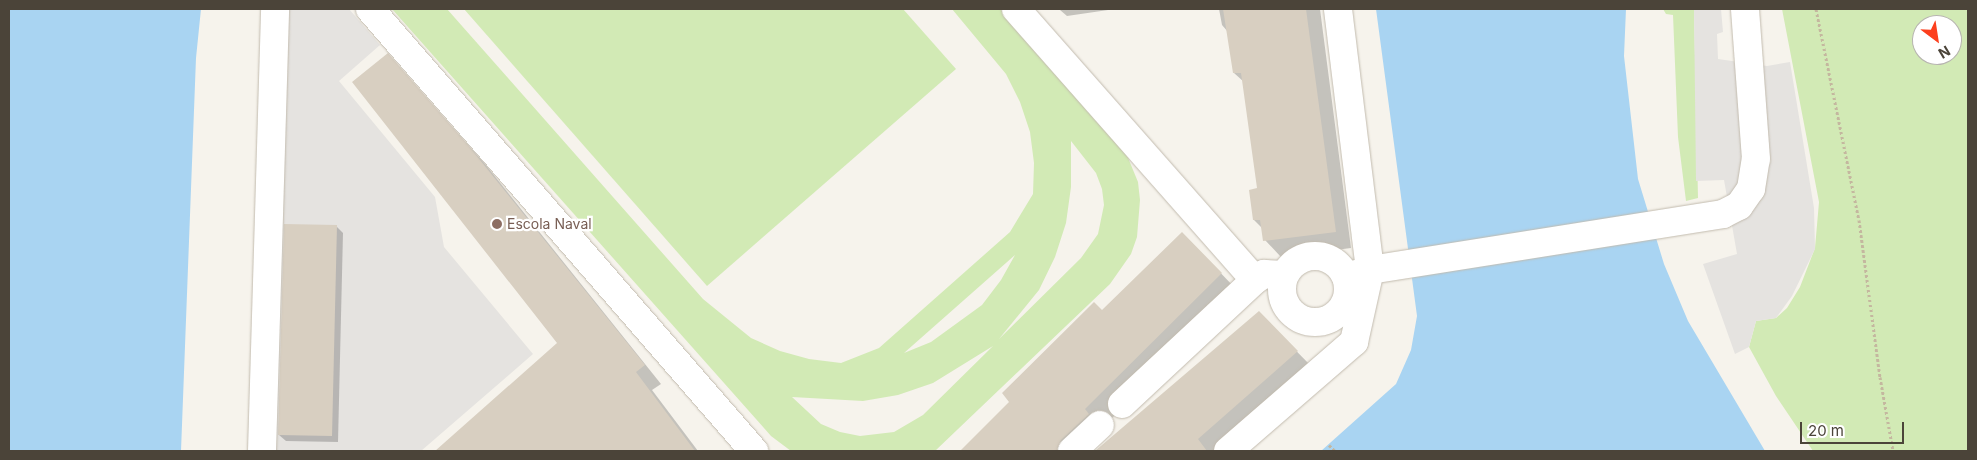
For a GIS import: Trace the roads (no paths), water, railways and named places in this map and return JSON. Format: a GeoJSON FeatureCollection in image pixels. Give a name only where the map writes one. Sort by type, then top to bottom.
{"type":"FeatureCollection","features":[{"type":"Feature","properties":{"kind":"street"},"geometry":{"type":"LineString","coordinates":[[262,451],[275,9]]}},
{"type":"Feature","properties":{"kind":"street"},"geometry":{"type":"LineString","coordinates":[[370,9],[754,451]]}},
{"type":"Feature","properties":{"kind":"street"},"geometry":{"type":"LineString","coordinates":[[1016,9],[1255,280]]}},
{"type":"Feature","properties":{"kind":"street"},"geometry":{"type":"LineString","coordinates":[[1228,451],[1354,342],[1358,273],[1338,9]]}},
{"type":"Feature","properties":{"kind":"street"},"geometry":{"type":"LineString","coordinates":[[1358,273],[1348,287],[1342,308],[1324,322],[1313,323],[1298,318],[1286,307],[1281,285],[1284,274],[1300,259],[1321,256],[1358,273],[1723,214],[1739,206],[1751,189],[1756,159],[1744,9]]}},
{"type":"Feature","properties":{"kind":"street"},"geometry":{"type":"LineString","coordinates":[[1122,404],[1255,280],[1264,274],[1284,274]]}},
{"type":"Feature","properties":{"kind":"street"},"geometry":{"type":"LineString","coordinates":[[1072,451],[1100,425]]}},
{"type":"Feature","properties":{"kind":"water"},"geometry":{"type":"Polygon","coordinates":[[[9,9],[201,9],[196,58],[181,451],[9,451],[9,9]]]}},
{"type":"Feature","properties":{"kind":"water"},"geometry":{"type":"Polygon","coordinates":[[[1376,9],[1626,9],[1624,56],[1638,179],[1664,264],[1688,321],[1765,451],[1321,451],[1396,384],[1411,350],[1417,316],[1376,9]]]}},
{"type":"Feature","properties":{"kind":"place","name":"Escola Naval"},"geometry":{"type":"Point","coordinates":[497,224]}}]}
